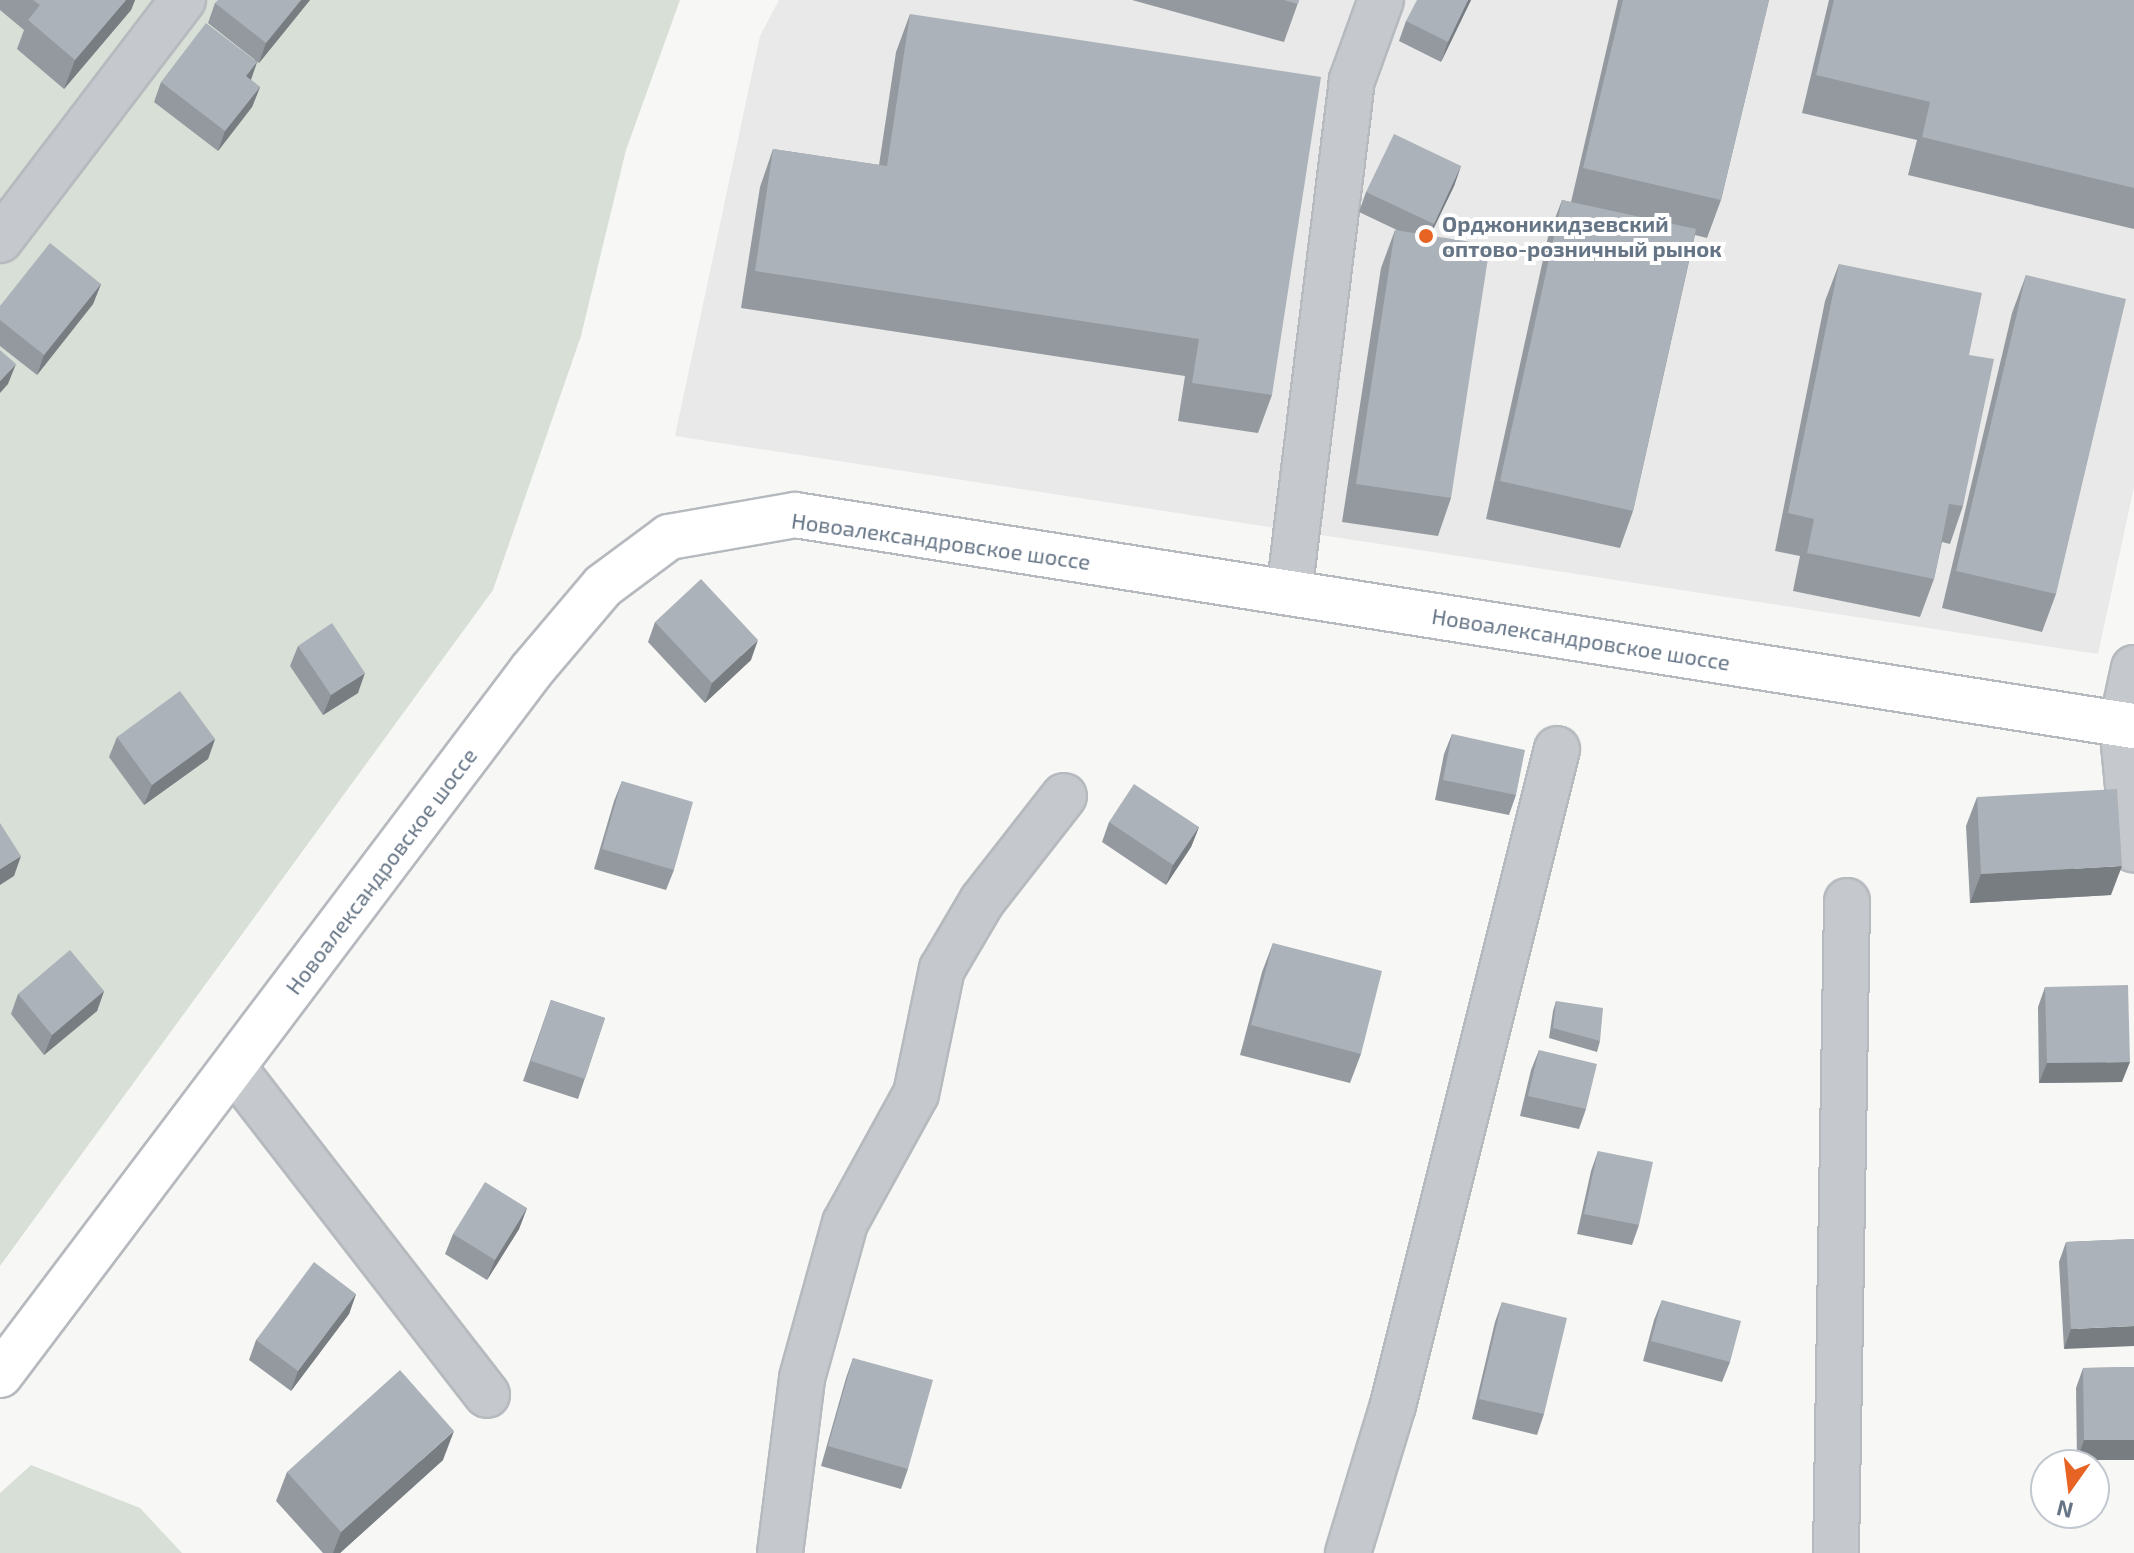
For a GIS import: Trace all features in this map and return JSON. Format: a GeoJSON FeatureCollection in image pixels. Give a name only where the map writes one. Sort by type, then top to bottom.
{"type":"FeatureCollection","features":[{"type":"Feature","properties":{"kind":"main road","name":"Новоалександровское шоссе"},"geometry":{"type":"LineString","coordinates":[[0,1375],[235,1070],[531,671],[603,586],[669,537],[795,515],[2128,725]]}},
{"type":"Feature","properties":{"kind":"street"},"geometry":{"type":"LineString","coordinates":[[0,240],[183,0]]}},
{"type":"Feature","properties":{"kind":"street"},"geometry":{"type":"LineString","coordinates":[[1289,593],[1352,80],[1381,0]]}},
{"type":"Feature","properties":{"kind":"street"},"geometry":{"type":"LineString","coordinates":[[2134,668],[2128,725],[2134,849]]}},
{"type":"Feature","properties":{"kind":"street"},"geometry":{"type":"LineString","coordinates":[[1348,1553],[1393,1405],[1557,749]]}},
{"type":"Feature","properties":{"kind":"street"},"geometry":{"type":"LineString","coordinates":[[780,1553],[802,1378],[845,1223],[916,1094],[942,969],[982,901],[1064,796]]}},
{"type":"Feature","properties":{"kind":"street"},"geometry":{"type":"LineString","coordinates":[[1836,1553],[1847,901]]}},
{"type":"Feature","properties":{"kind":"street"},"geometry":{"type":"LineString","coordinates":[[235,1070],[487,1395]]}},
{"type":"Feature","properties":{"kind":"shaded area"},"geometry":{"type":"Polygon","coordinates":[[[0,0],[680,0],[626,150],[581,336],[493,590],[0,1266],[0,0]]]}},
{"type":"Feature","properties":{"kind":"shaded area","name":"Орджоникидзевский оптово-розничный рынок"},"geometry":{"type":"Polygon","coordinates":[[[779,0],[2134,0],[2134,487],[2098,654],[675,436],[760,36],[779,0]]]}},
{"type":"Feature","properties":{"kind":"shaded area"},"geometry":{"type":"Polygon","coordinates":[[[31,1465],[140,1508],[182,1553],[0,1553],[0,1493],[31,1465]]]}},
{"type":"Feature","properties":{"kind":"building"},"geometry":{"type":"Polygon","coordinates":[[[33,0],[126,0],[75,60],[28,20],[40,5],[33,0]]]}},
{"type":"Feature","properties":{"kind":"building"},"geometry":{"type":"Polygon","coordinates":[[[218,0],[301,0],[266,43],[215,3],[218,0]]]}},
{"type":"Feature","properties":{"kind":"building"},"geometry":{"type":"Polygon","coordinates":[[[1417,0],[1468,0],[1448,42],[1406,21],[1417,0]]]}},
{"type":"Feature","properties":{"kind":"building"},"geometry":{"type":"Polygon","coordinates":[[[1623,0],[1769,0],[1721,200],[1583,168],[1623,0]]]}},
{"type":"Feature","properties":{"kind":"building"},"geometry":{"type":"Polygon","coordinates":[[[1834,0],[2134,0],[2134,188],[1922,137],[1930,102],[1816,75],[1834,0]]]}},
{"type":"Feature","properties":{"kind":"building"},"geometry":{"type":"Polygon","coordinates":[[[910,14],[1321,77],[1272,395],[1192,383],[1199,339],[755,271],[773,149],[887,166],[910,14]]]}},
{"type":"Feature","properties":{"kind":"building"},"geometry":{"type":"Polygon","coordinates":[[[206,23],[257,62],[246,76],[260,87],[225,131],[161,82],[206,23]]]}},
{"type":"Feature","properties":{"kind":"building"},"geometry":{"type":"Polygon","coordinates":[[[1394,134],[1461,166],[1434,224],[1366,192],[1394,134]]]}},
{"type":"Feature","properties":{"kind":"building"},"geometry":{"type":"Polygon","coordinates":[[[1562,200],[1696,229],[1633,511],[1500,481],[1562,200]]]}},
{"type":"Feature","properties":{"kind":"building"},"geometry":{"type":"Polygon","coordinates":[[[1395,230],[1490,245],[1451,498],[1356,484],[1395,230]]]}},
{"type":"Feature","properties":{"kind":"building"},"geometry":{"type":"Polygon","coordinates":[[[50,243],[101,284],[44,355],[0,320],[0,306],[50,243]]]}},
{"type":"Feature","properties":{"kind":"building"},"geometry":{"type":"Polygon","coordinates":[[[1839,264],[1982,293],[1969,355],[1994,359],[1963,506],[1949,504],[1934,579],[1807,553],[1814,519],[1788,513],[1839,264]]]}},
{"type":"Feature","properties":{"kind":"building"},"geometry":{"type":"Polygon","coordinates":[[[2026,275],[2126,299],[2056,594],[1956,571],[2026,275]]]}},
{"type":"Feature","properties":{"kind":"building"},"geometry":{"type":"Polygon","coordinates":[[[0,350],[16,364],[0,381],[0,350]]]}},
{"type":"Feature","properties":{"kind":"building"},"geometry":{"type":"Polygon","coordinates":[[[701,579],[758,640],[712,683],[655,622],[701,579]]]}},
{"type":"Feature","properties":{"kind":"building"},"geometry":{"type":"Polygon","coordinates":[[[332,623],[365,673],[331,695],[298,646],[332,623]]]}},
{"type":"Feature","properties":{"kind":"building"},"geometry":{"type":"Polygon","coordinates":[[[180,691],[215,739],[152,785],[117,737],[180,691]]]}},
{"type":"Feature","properties":{"kind":"building"},"geometry":{"type":"Polygon","coordinates":[[[1452,734],[1525,750],[1516,795],[1443,780],[1452,734]]]}},
{"type":"Feature","properties":{"kind":"building"},"geometry":{"type":"Polygon","coordinates":[[[622,781],[693,802],[674,870],[602,849],[622,781]]]}},
{"type":"Feature","properties":{"kind":"building"},"geometry":{"type":"Polygon","coordinates":[[[1134,784],[1199,827],[1173,865],[1109,822],[1134,784]]]}},
{"type":"Feature","properties":{"kind":"building"},"geometry":{"type":"Polygon","coordinates":[[[2117,789],[2122,866],[1981,874],[1977,797],[2117,789]]]}},
{"type":"Feature","properties":{"kind":"building"},"geometry":{"type":"Polygon","coordinates":[[[0,823],[21,856],[0,869],[0,823]]]}},
{"type":"Feature","properties":{"kind":"building"},"geometry":{"type":"Polygon","coordinates":[[[1273,943],[1382,971],[1361,1054],[1251,1025],[1273,943]]]}},
{"type":"Feature","properties":{"kind":"building"},"geometry":{"type":"Polygon","coordinates":[[[70,950],[104,991],[52,1035],[18,994],[70,950]]]}},
{"type":"Feature","properties":{"kind":"building"},"geometry":{"type":"Polygon","coordinates":[[[2128,985],[2130,1062],[2047,1063],[2045,987],[2128,985]]]}},
{"type":"Feature","properties":{"kind":"building"},"geometry":{"type":"Polygon","coordinates":[[[551,1000],[605,1018],[585,1079],[531,1061],[551,1000]]]}},
{"type":"Feature","properties":{"kind":"building"},"geometry":{"type":"Polygon","coordinates":[[[1556,1001],[1603,1008],[1600,1041],[1553,1028],[1556,1001]]]}},
{"type":"Feature","properties":{"kind":"building"},"geometry":{"type":"Polygon","coordinates":[[[1539,1050],[1597,1064],[1586,1109],[1528,1096],[1539,1050]]]}},
{"type":"Feature","properties":{"kind":"building"},"geometry":{"type":"Polygon","coordinates":[[[1598,1151],[1653,1162],[1639,1225],[1584,1214],[1598,1151]]]}},
{"type":"Feature","properties":{"kind":"building"},"geometry":{"type":"Polygon","coordinates":[[[485,1182],[527,1208],[495,1260],[453,1234],[485,1182]]]}},
{"type":"Feature","properties":{"kind":"building"},"geometry":{"type":"Polygon","coordinates":[[[2134,1239],[2134,1326],[2071,1329],[2066,1242],[2134,1239]]]}},
{"type":"Feature","properties":{"kind":"building"},"geometry":{"type":"Polygon","coordinates":[[[314,1262],[356,1294],[298,1371],[256,1340],[314,1262]]]}},
{"type":"Feature","properties":{"kind":"building"},"geometry":{"type":"Polygon","coordinates":[[[1662,1300],[1741,1321],[1730,1362],[1651,1341],[1662,1300]]]}},
{"type":"Feature","properties":{"kind":"building"},"geometry":{"type":"Polygon","coordinates":[[[1502,1302],[1567,1318],[1544,1414],[1479,1399],[1502,1302]]]}},
{"type":"Feature","properties":{"kind":"building"},"geometry":{"type":"Polygon","coordinates":[[[853,1358],[933,1380],[908,1469],[828,1446],[853,1358]]]}},
{"type":"Feature","properties":{"kind":"building"},"geometry":{"type":"Polygon","coordinates":[[[2134,1367],[2134,1440],[2084,1440],[2083,1368],[2134,1367]]]}},
{"type":"Feature","properties":{"kind":"building"},"geometry":{"type":"Polygon","coordinates":[[[400,1370],[454,1431],[341,1532],[287,1472],[400,1370]]]}},
{"type":"Feature","properties":{"kind":"place","name":"Орджоникидзевский оптово-розничный рынок"},"geometry":{"type":"Point","coordinates":[1426,236]}}]}
